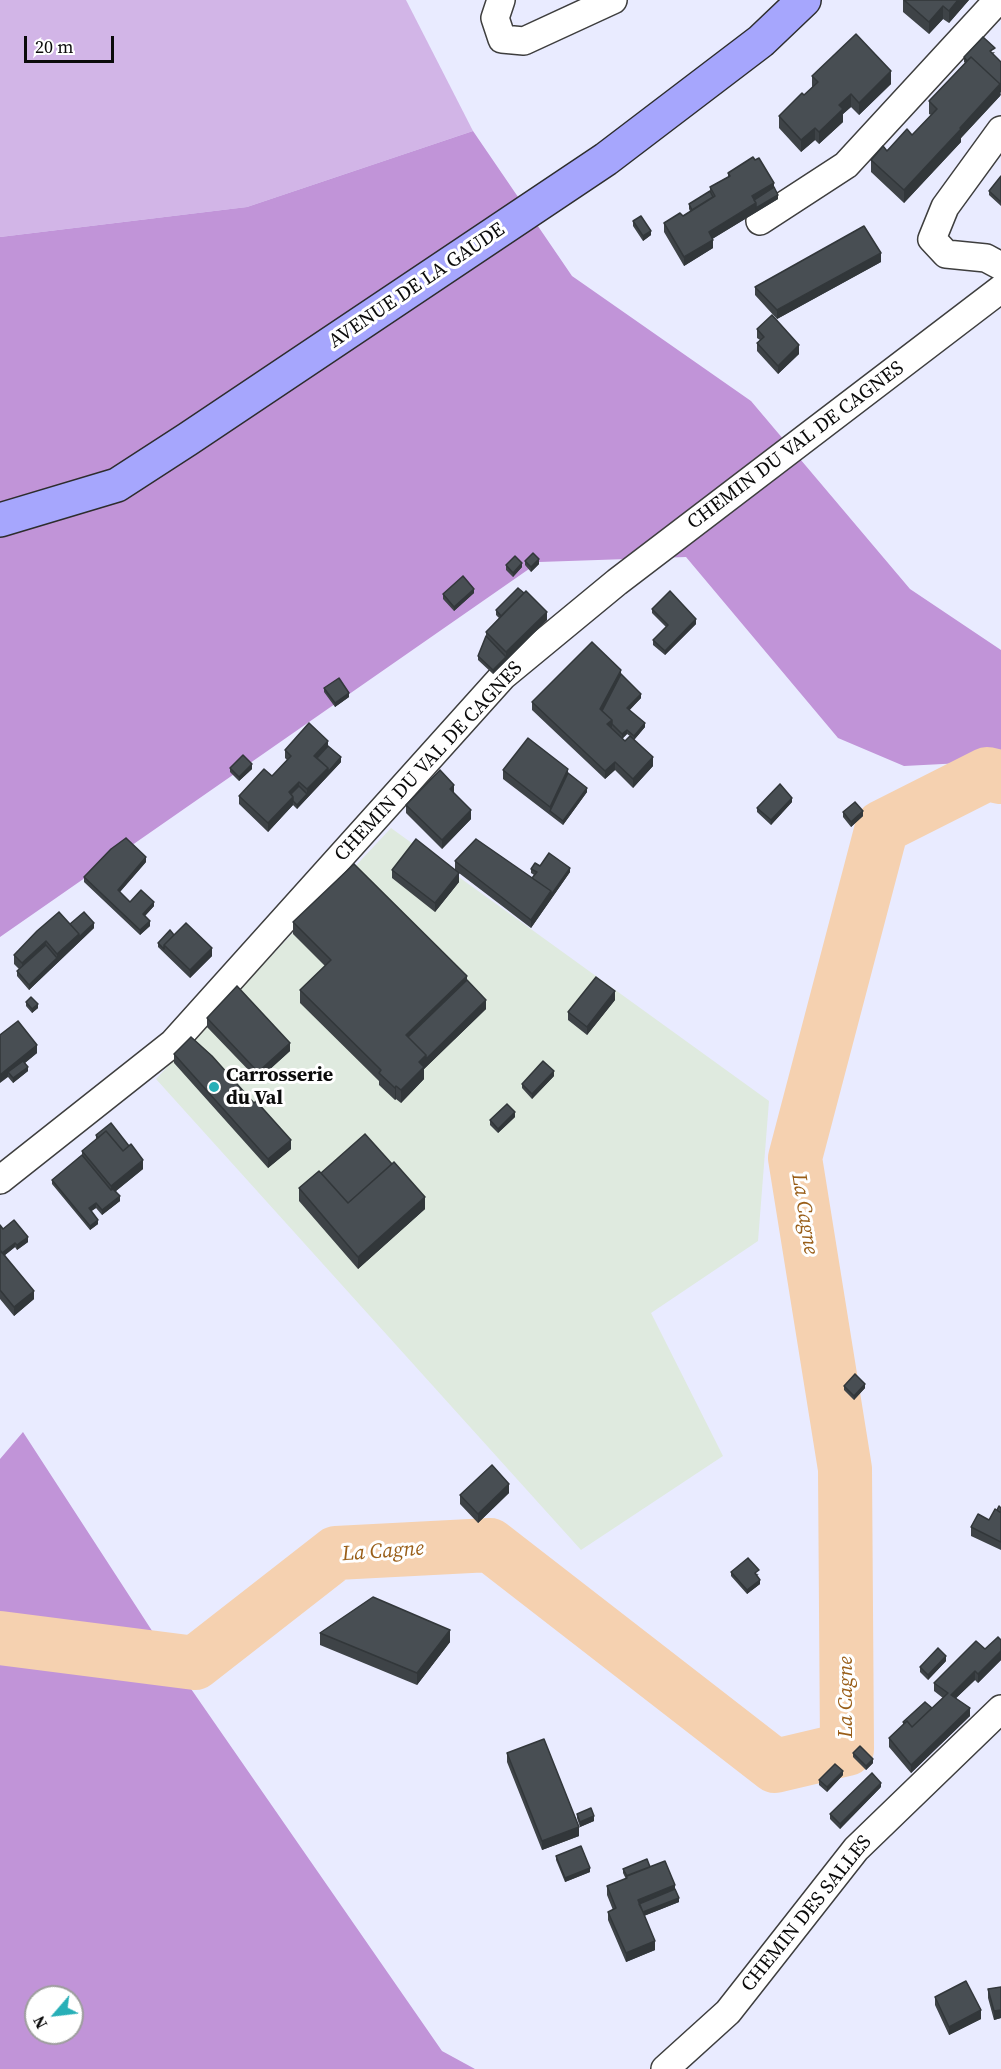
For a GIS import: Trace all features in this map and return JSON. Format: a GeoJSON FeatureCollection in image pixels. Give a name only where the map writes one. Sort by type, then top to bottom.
{"type":"FeatureCollection","features":[{"type":"Feature","properties":{"kind":"street"},"geometry":{"type":"LineString","coordinates":[[501,0],[495,18],[502,39],[524,42],[613,0]]}},
{"type":"Feature","properties":{"kind":"street","name":"AVENUE DE LA GAUDE"},"geometry":{"type":"LineString","coordinates":[[0,520],[117,485],[606,159],[761,41],[804,0]]}},
{"type":"Feature","properties":{"kind":"street"},"geometry":{"type":"LineString","coordinates":[[760,222],[846,165],[998,0]]}},
{"type":"Feature","properties":{"kind":"street"},"geometry":{"type":"LineString","coordinates":[[1001,130],[945,207],[932,239],[946,254],[986,258],[1001,266]]}},
{"type":"Feature","properties":{"kind":"street","name":"CHEMIN DU VAL DE CAGNES"},"geometry":{"type":"LineString","coordinates":[[0,1180],[173,1043],[503,676],[617,582],[1001,289]]}},
{"type":"Feature","properties":{"kind":"street","name":"CHEMIN DES SALLES"},"geometry":{"type":"LineString","coordinates":[[665,2069],[728,2012],[856,1849],[1001,1710]]}},
{"type":"Feature","properties":{"kind":"shaded area"},"geometry":{"type":"Polygon","coordinates":[[[0,0],[406,0],[473,131],[247,207],[0,237],[0,0]]]}},
{"type":"Feature","properties":{"kind":"shaded area"},"geometry":{"type":"Polygon","coordinates":[[[473,131],[572,276],[751,401],[910,589],[1001,650],[1001,761],[904,766],[838,738],[686,557],[539,562],[0,937],[0,237],[247,207],[473,131]]]}},
{"type":"Feature","properties":{"kind":"shaded area"},"geometry":{"type":"Polygon","coordinates":[[[391,828],[769,1101],[758,1241],[651,1313],[723,1456],[581,1550],[156,1079],[391,828]]]}},
{"type":"Feature","properties":{"kind":"shaded area"},"geometry":{"type":"Polygon","coordinates":[[[23,1432],[171,1660],[442,2051],[475,2069],[0,2069],[0,1459],[23,1432]]]}},
{"type":"Feature","properties":{"kind":"building"},"geometry":{"type":"Polygon","coordinates":[[[904,0],[958,0],[949,11],[943,6],[929,22],[904,0]]]}},
{"type":"Feature","properties":{"kind":"building"},"geometry":{"type":"Polygon","coordinates":[[[856,34],[891,71],[859,103],[851,94],[839,105],[843,109],[819,132],[815,128],[801,140],[779,116],[802,93],[804,95],[818,82],[812,76],[856,34]]]}},
{"type":"Feature","properties":{"kind":"building"},"geometry":{"type":"Polygon","coordinates":[[[983,37],[995,48],[990,51],[1001,62],[1000,92],[1000,84],[971,57],[967,61],[964,57],[983,37]]]}},
{"type":"Feature","properties":{"kind":"building"},"geometry":{"type":"Polygon","coordinates":[[[971,57],[1000,84],[904,190],[871,160],[883,146],[887,151],[907,129],[912,135],[937,109],[929,101],[971,57]]]}},
{"type":"Feature","properties":{"kind":"building"},"geometry":{"type":"Polygon","coordinates":[[[753,157],[755,160],[759,158],[774,183],[752,196],[756,203],[709,232],[713,240],[684,257],[664,223],[680,213],[683,216],[715,196],[710,187],[730,176],[728,173],[753,157]]]}},
{"type":"Feature","properties":{"kind":"building"},"geometry":{"type":"Polygon","coordinates":[[[1001,176],[1001,202],[989,191],[1001,176]]]}},
{"type":"Feature","properties":{"kind":"building"},"geometry":{"type":"Polygon","coordinates":[[[774,187],[778,195],[756,208],[754,200],[774,187]]]}},
{"type":"Feature","properties":{"kind":"building"},"geometry":{"type":"Polygon","coordinates":[[[710,191],[713,197],[692,210],[689,204],[710,191]]]}},
{"type":"Feature","properties":{"kind":"building"},"geometry":{"type":"Polygon","coordinates":[[[641,216],[651,231],[643,236],[633,221],[641,216]]]}},
{"type":"Feature","properties":{"kind":"building"},"geometry":{"type":"Polygon","coordinates":[[[864,226],[881,253],[777,310],[755,287],[864,226]]]}},
{"type":"Feature","properties":{"kind":"building"},"geometry":{"type":"Polygon","coordinates":[[[772,315],[799,345],[778,366],[757,343],[764,337],[757,329],[772,315]]]}},
{"type":"Feature","properties":{"kind":"building"},"geometry":{"type":"Polygon","coordinates":[[[533,553],[539,559],[531,567],[525,561],[533,553]]]}},
{"type":"Feature","properties":{"kind":"building"},"geometry":{"type":"Polygon","coordinates":[[[515,556],[522,563],[513,573],[506,565],[515,556]]]}},
{"type":"Feature","properties":{"kind":"building"},"geometry":{"type":"Polygon","coordinates":[[[463,576],[474,589],[454,607],[443,594],[463,576]]]}},
{"type":"Feature","properties":{"kind":"building"},"geometry":{"type":"Polygon","coordinates":[[[518,588],[524,593],[501,616],[496,610],[518,588]]]}},
{"type":"Feature","properties":{"kind":"building"},"geometry":{"type":"Polygon","coordinates":[[[526,591],[547,612],[506,652],[486,632],[526,591]]]}},
{"type":"Feature","properties":{"kind":"building"},"geometry":{"type":"Polygon","coordinates":[[[670,591],[696,619],[665,651],[653,640],[668,625],[652,609],[670,591]]]}},
{"type":"Feature","properties":{"kind":"building"},"geometry":{"type":"Polygon","coordinates":[[[486,636],[506,657],[493,670],[478,656],[486,636]]]}},
{"type":"Feature","properties":{"kind":"building"},"geometry":{"type":"Polygon","coordinates":[[[592,642],[621,670],[600,709],[612,720],[607,724],[625,741],[630,736],[653,757],[633,779],[615,762],[605,771],[532,702],[592,642]]]}},
{"type":"Feature","properties":{"kind":"building"},"geometry":{"type":"Polygon","coordinates":[[[621,674],[641,694],[627,708],[645,723],[634,736],[627,730],[622,734],[602,711],[621,674]]]}},
{"type":"Feature","properties":{"kind":"building"},"geometry":{"type":"Polygon","coordinates":[[[339,678],[349,693],[335,703],[324,688],[339,678]]]}},
{"type":"Feature","properties":{"kind":"building"},"geometry":{"type":"Polygon","coordinates":[[[309,723],[328,741],[314,756],[328,768],[307,789],[299,782],[289,792],[293,797],[268,823],[239,796],[264,769],[272,776],[291,756],[285,750],[309,723]]]}},
{"type":"Feature","properties":{"kind":"building"},"geometry":{"type":"Polygon","coordinates":[[[528,738],[568,769],[550,807],[503,770],[528,738]]]}},
{"type":"Feature","properties":{"kind":"building"},"geometry":{"type":"Polygon","coordinates":[[[328,746],[341,757],[328,772],[328,768],[317,758],[328,746]]]}},
{"type":"Feature","properties":{"kind":"building"},"geometry":{"type":"Polygon","coordinates":[[[243,755],[252,764],[239,777],[230,768],[243,755]]]}},
{"type":"Feature","properties":{"kind":"building"},"geometry":{"type":"Polygon","coordinates":[[[440,770],[454,785],[450,789],[471,810],[442,840],[406,805],[440,770]]]}},
{"type":"Feature","properties":{"kind":"building"},"geometry":{"type":"Polygon","coordinates":[[[568,773],[587,788],[563,821],[550,811],[568,773]]]}},
{"type":"Feature","properties":{"kind":"building"},"geometry":{"type":"Polygon","coordinates":[[[780,784],[792,798],[771,820],[757,808],[780,784]]]}},
{"type":"Feature","properties":{"kind":"building"},"geometry":{"type":"Polygon","coordinates":[[[299,786],[307,794],[297,805],[291,794],[299,786]]]}},
{"type":"Feature","properties":{"kind":"building"},"geometry":{"type":"Polygon","coordinates":[[[855,802],[863,811],[851,822],[843,812],[855,802]]]}},
{"type":"Feature","properties":{"kind":"building"},"geometry":{"type":"Polygon","coordinates":[[[126,838],[146,857],[118,890],[130,902],[141,890],[154,902],[143,914],[150,921],[140,930],[84,877],[111,849],[126,838]]]}},
{"type":"Feature","properties":{"kind":"building"},"geometry":{"type":"Polygon","coordinates":[[[416,839],[459,873],[435,903],[392,870],[416,839]]]}},
{"type":"Feature","properties":{"kind":"building"},"geometry":{"type":"Polygon","coordinates":[[[476,839],[551,891],[531,920],[455,861],[476,839]]]}},
{"type":"Feature","properties":{"kind":"building"},"geometry":{"type":"Polygon","coordinates":[[[549,853],[570,868],[551,895],[551,891],[532,878],[537,872],[531,869],[535,863],[540,866],[549,853]]]}},
{"type":"Feature","properties":{"kind":"building"},"geometry":{"type":"Polygon","coordinates":[[[354,864],[467,976],[406,1035],[426,1055],[419,1062],[424,1067],[401,1090],[396,1086],[395,1088],[379,1073],[381,1070],[300,990],[331,960],[293,922],[354,864]]]}},
{"type":"Feature","properties":{"kind":"building"},"geometry":{"type":"Polygon","coordinates":[[[59,912],[79,934],[57,954],[46,941],[22,963],[14,955],[59,912]]]}},
{"type":"Feature","properties":{"kind":"building"},"geometry":{"type":"Polygon","coordinates":[[[84,912],[94,923],[79,937],[70,924],[84,912]]]}},
{"type":"Feature","properties":{"kind":"building"},"geometry":{"type":"Polygon","coordinates":[[[186,923],[212,948],[190,970],[164,945],[186,923]]]}},
{"type":"Feature","properties":{"kind":"building"},"geometry":{"type":"Polygon","coordinates":[[[170,930],[174,935],[164,945],[164,949],[158,943],[170,930]]]}},
{"type":"Feature","properties":{"kind":"building"},"geometry":{"type":"Polygon","coordinates":[[[46,945],[57,958],[29,985],[17,971],[46,945]]]}},
{"type":"Feature","properties":{"kind":"building"},"geometry":{"type":"Polygon","coordinates":[[[596,977],[615,991],[587,1027],[568,1012],[596,977]]]}},
{"type":"Feature","properties":{"kind":"building"},"geometry":{"type":"Polygon","coordinates":[[[467,980],[486,1000],[426,1059],[426,1055],[408,1037],[467,980]]]}},
{"type":"Feature","properties":{"kind":"building"},"geometry":{"type":"Polygon","coordinates":[[[237,986],[290,1043],[258,1072],[207,1018],[237,986]]]}},
{"type":"Feature","properties":{"kind":"building"},"geometry":{"type":"Polygon","coordinates":[[[31,997],[38,1004],[32,1009],[26,1002],[31,997]]]}},
{"type":"Feature","properties":{"kind":"building"},"geometry":{"type":"Polygon","coordinates":[[[18,1021],[37,1045],[0,1075],[0,1035],[18,1021]]]}},
{"type":"Feature","properties":{"kind":"building","name":"Carrosserie du Val"},"geometry":{"type":"Polygon","coordinates":[[[191,1037],[212,1056],[254,1103],[256,1101],[291,1140],[268,1159],[174,1054],[191,1037]]]}},
{"type":"Feature","properties":{"kind":"building"},"geometry":{"type":"Polygon","coordinates":[[[23,1061],[28,1067],[13,1078],[8,1072],[23,1061]]]}},
{"type":"Feature","properties":{"kind":"building"},"geometry":{"type":"Polygon","coordinates":[[[543,1061],[554,1071],[532,1094],[522,1084],[543,1061]]]}},
{"type":"Feature","properties":{"kind":"building"},"geometry":{"type":"Polygon","coordinates":[[[507,1104],[515,1112],[498,1129],[490,1120],[507,1104]]]}},
{"type":"Feature","properties":{"kind":"building"},"geometry":{"type":"Polygon","coordinates":[[[111,1123],[129,1146],[123,1151],[106,1131],[98,1138],[96,1135],[111,1123]]]}},
{"type":"Feature","properties":{"kind":"building"},"geometry":{"type":"Polygon","coordinates":[[[106,1131],[123,1151],[131,1144],[143,1160],[111,1186],[82,1151],[106,1131]]]}},
{"type":"Feature","properties":{"kind":"building"},"geometry":{"type":"Polygon","coordinates":[[[365,1134],[392,1164],[348,1203],[321,1173],[365,1134]]]}},
{"type":"Feature","properties":{"kind":"building"},"geometry":{"type":"Polygon","coordinates":[[[82,1155],[111,1190],[113,1189],[120,1196],[102,1210],[96,1203],[89,1208],[98,1220],[90,1226],[52,1180],[82,1155]]]}},
{"type":"Feature","properties":{"kind":"building"},"geometry":{"type":"Polygon","coordinates":[[[394,1162],[425,1197],[358,1257],[299,1188],[319,1171],[348,1203],[394,1162]]]}},
{"type":"Feature","properties":{"kind":"building"},"geometry":{"type":"Polygon","coordinates":[[[14,1220],[28,1237],[2,1253],[0,1225],[3,1229],[14,1220]]]}},
{"type":"Feature","properties":{"kind":"building"},"geometry":{"type":"Polygon","coordinates":[[[0,1250],[34,1291],[14,1307],[0,1290],[0,1250]]]}},
{"type":"Feature","properties":{"kind":"building"},"geometry":{"type":"Polygon","coordinates":[[[855,1374],[865,1384],[854,1396],[844,1386],[855,1374]]]}},
{"type":"Feature","properties":{"kind":"building"},"geometry":{"type":"Polygon","coordinates":[[[492,1465],[509,1484],[478,1514],[460,1495],[492,1465]]]}},
{"type":"Feature","properties":{"kind":"building"},"geometry":{"type":"Polygon","coordinates":[[[995,1509],[1001,1513],[1001,1542],[971,1527],[978,1514],[989,1520],[995,1509]]]}},
{"type":"Feature","properties":{"kind":"building"},"geometry":{"type":"Polygon","coordinates":[[[748,1558],[759,1570],[755,1573],[760,1580],[747,1590],[731,1572],[748,1558]]]}},
{"type":"Feature","properties":{"kind":"building"},"geometry":{"type":"Polygon","coordinates":[[[373,1597],[450,1630],[417,1673],[320,1633],[373,1597]]]}},
{"type":"Feature","properties":{"kind":"building"},"geometry":{"type":"Polygon","coordinates":[[[998,1637],[1001,1640],[1001,1651],[978,1674],[975,1671],[951,1695],[970,1708],[911,1765],[889,1738],[907,1721],[912,1727],[948,1693],[934,1683],[976,1641],[985,1649],[998,1637]]]}},
{"type":"Feature","properties":{"kind":"building"},"geometry":{"type":"Polygon","coordinates":[[[938,1648],[946,1656],[928,1675],[920,1667],[938,1648]]]}},
{"type":"Feature","properties":{"kind":"building"},"geometry":{"type":"Polygon","coordinates":[[[925,1702],[932,1708],[912,1727],[907,1721],[903,1722],[925,1702]]]}},
{"type":"Feature","properties":{"kind":"building"},"geometry":{"type":"Polygon","coordinates":[[[544,1739],[579,1827],[542,1841],[507,1753],[544,1739]]]}},
{"type":"Feature","properties":{"kind":"building"},"geometry":{"type":"Polygon","coordinates":[[[860,1746],[873,1759],[866,1766],[853,1753],[860,1746]]]}},
{"type":"Feature","properties":{"kind":"building"},"geometry":{"type":"Polygon","coordinates":[[[835,1764],[843,1771],[827,1787],[819,1780],[835,1764]]]}},
{"type":"Feature","properties":{"kind":"building"},"geometry":{"type":"Polygon","coordinates":[[[872,1773],[881,1783],[840,1824],[830,1814],[872,1773]]]}},
{"type":"Feature","properties":{"kind":"building"},"geometry":{"type":"Polygon","coordinates":[[[591,1808],[594,1816],[580,1822],[577,1814],[591,1808]]]}},
{"type":"Feature","properties":{"kind":"building"},"geometry":{"type":"Polygon","coordinates":[[[581,1846],[590,1868],[565,1878],[556,1856],[581,1846]]]}},
{"type":"Feature","properties":{"kind":"building"},"geometry":{"type":"Polygon","coordinates":[[[647,1859],[650,1867],[627,1876],[623,1869],[647,1859]]]}},
{"type":"Feature","properties":{"kind":"building"},"geometry":{"type":"Polygon","coordinates":[[[665,1861],[675,1885],[638,1900],[655,1941],[626,1953],[608,1912],[616,1908],[607,1886],[665,1861]]]}},
{"type":"Feature","properties":{"kind":"building"},"geometry":{"type":"Polygon","coordinates":[[[675,1889],[679,1898],[643,1912],[639,1904],[675,1889]]]}},
{"type":"Feature","properties":{"kind":"building"},"geometry":{"type":"Polygon","coordinates":[[[966,1981],[981,2010],[949,2027],[935,1997],[966,1981]]]}},
{"type":"Feature","properties":{"kind":"building"},"geometry":{"type":"Polygon","coordinates":[[[1001,1987],[1001,2010],[994,2011],[988,1989],[1001,1987]]]}},
{"type":"Feature","properties":{"kind":"waterway","name":"La Cagne"},"geometry":{"type":"LineString","coordinates":[[0,1638],[195,1663],[336,1553],[490,1545],[775,1766],[847,1749],[845,1469],[795,1158],[882,827],[987,774],[1001,777]]}},
{"type":"Feature","properties":{"kind":"place","name":"Carrosserie du Val"},"geometry":{"type":"Point","coordinates":[214,1087]}}]}
